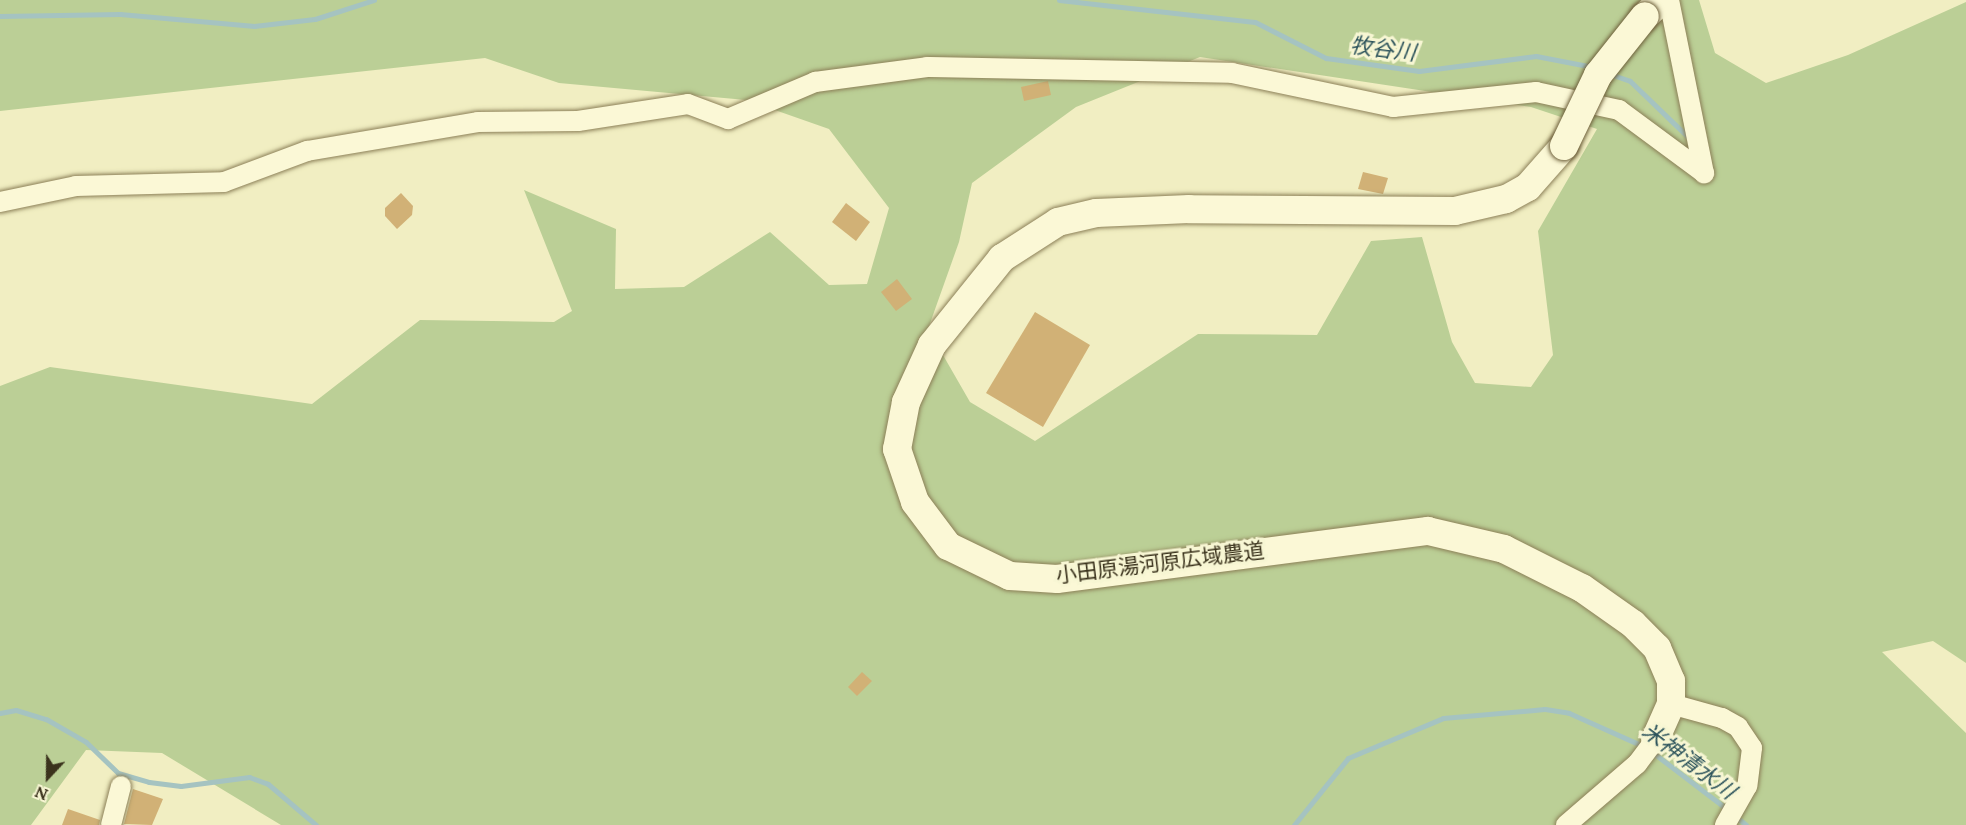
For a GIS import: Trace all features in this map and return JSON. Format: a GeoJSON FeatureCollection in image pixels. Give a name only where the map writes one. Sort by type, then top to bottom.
{"type":"FeatureCollection","features":[{"type":"Feature","properties":{"kind":"street"},"geometry":{"type":"LineString","coordinates":[[0,202],[76,186],[224,182],[307,151],[478,122],[588,120],[688,104],[728,119],[815,82],[927,67],[1232,73],[1394,107],[1536,92],[1619,110],[1704,173],[1669,0]]}},
{"type":"Feature","properties":{"kind":"street","name":"小田原湯河原広域農道"},"geometry":{"type":"LineString","coordinates":[[1653,8],[1598,75],[1564,146],[1528,187],[1506,199],[1455,211],[1189,209],[1096,213],[1058,222],[1002,258],[932,345],[906,402],[897,449],[915,502],[941,538],[974,563],[1011,576],[1057,579],[1406,532],[1428,531],[1494,545],[1582,588],[1633,624],[1666,664],[1671,704]]}},
{"type":"Feature","properties":{"kind":"street"},"geometry":{"type":"LineString","coordinates":[[1566,825],[1617,780],[1655,740],[1671,704],[1698,709],[1737,728],[1754,761],[1747,786],[1725,825]]}},
{"type":"Feature","properties":{"kind":"street"},"geometry":{"type":"LineString","coordinates":[[111,825],[121,786]]}},
{"type":"Feature","properties":{"kind":"green space"},"geometry":{"type":"Polygon","coordinates":[[[0,0],[1699,0],[1715,53],[1766,83],[1848,55],[1966,2],[1966,663],[1933,641],[1882,652],[1966,733],[1966,825],[281,825],[162,753],[86,750],[31,825],[0,825],[0,386],[50,367],[312,404],[420,320],[554,322],[572,311],[524,190],[616,229],[615,289],[684,287],[770,232],[829,285],[867,284],[889,208],[829,129],[746,100],[559,83],[485,58],[0,111],[0,0]],[[1200,57],[1076,107],[972,183],[959,242],[928,329],[970,402],[1035,441],[1198,334],[1317,335],[1371,241],[1422,237],[1452,342],[1475,383],[1531,387],[1553,355],[1538,231],[1597,129],[1531,107],[1200,57]]]}},
{"type":"Feature","properties":{"kind":"building"},"geometry":{"type":"Polygon","coordinates":[[[1048,81],[1051,95],[1024,101],[1021,87],[1048,81]]]}},
{"type":"Feature","properties":{"kind":"building"},"geometry":{"type":"Polygon","coordinates":[[[1363,172],[1388,178],[1383,194],[1358,189],[1363,172]]]}},
{"type":"Feature","properties":{"kind":"building"},"geometry":{"type":"Polygon","coordinates":[[[401,193],[413,206],[412,215],[397,229],[385,216],[385,208],[401,193]]]}},
{"type":"Feature","properties":{"kind":"building"},"geometry":{"type":"Polygon","coordinates":[[[846,203],[870,222],[856,241],[832,222],[846,203]]]}},
{"type":"Feature","properties":{"kind":"building"},"geometry":{"type":"Polygon","coordinates":[[[897,279],[912,299],[896,311],[881,292],[897,279]]]}},
{"type":"Feature","properties":{"kind":"building"},"geometry":{"type":"Polygon","coordinates":[[[1035,312],[1090,345],[1043,427],[986,393],[1035,312]]]}},
{"type":"Feature","properties":{"kind":"building"},"geometry":{"type":"Polygon","coordinates":[[[862,672],[872,681],[857,696],[848,687],[862,672]]]}},
{"type":"Feature","properties":{"kind":"building"},"geometry":{"type":"Polygon","coordinates":[[[133,789],[163,799],[152,825],[124,824],[133,789]]]}},
{"type":"Feature","properties":{"kind":"building"},"geometry":{"type":"Polygon","coordinates":[[[68,809],[100,820],[99,825],[62,825],[68,809]]]}},
{"type":"Feature","properties":{"kind":"waterway","name":"牧谷川"},"geometry":{"type":"LineString","coordinates":[[0,16],[120,14],[254,26],[315,19],[374,0]]}},
{"type":"Feature","properties":{"kind":"waterway","name":"牧谷川"},"geometry":{"type":"LineString","coordinates":[[1059,0],[1255,22],[1326,58],[1419,71],[1536,56],[1593,67]]}},
{"type":"Feature","properties":{"kind":"waterway","name":"牧谷川"},"geometry":{"type":"LineString","coordinates":[[1610,74],[1630,81],[1687,136]]}},
{"type":"Feature","properties":{"kind":"waterway","name":"米神清水川"},"geometry":{"type":"LineString","coordinates":[[1294,825],[1348,758],[1443,718],[1545,709],[1569,713],[1645,747]]}},
{"type":"Feature","properties":{"kind":"waterway","name":"米神清水川"},"geometry":{"type":"LineString","coordinates":[[0,713],[16,710],[46,719],[86,742],[118,773],[149,782],[181,786],[249,777],[268,784],[316,825]]}},
{"type":"Feature","properties":{"kind":"waterway","name":"米神清水川"},"geometry":{"type":"LineString","coordinates":[[1652,752],[1728,810]]}},
{"type":"Feature","properties":{"kind":"waterway","name":"米神清水川"},"geometry":{"type":"LineString","coordinates":[[1735,816],[1746,825]]}}]}
